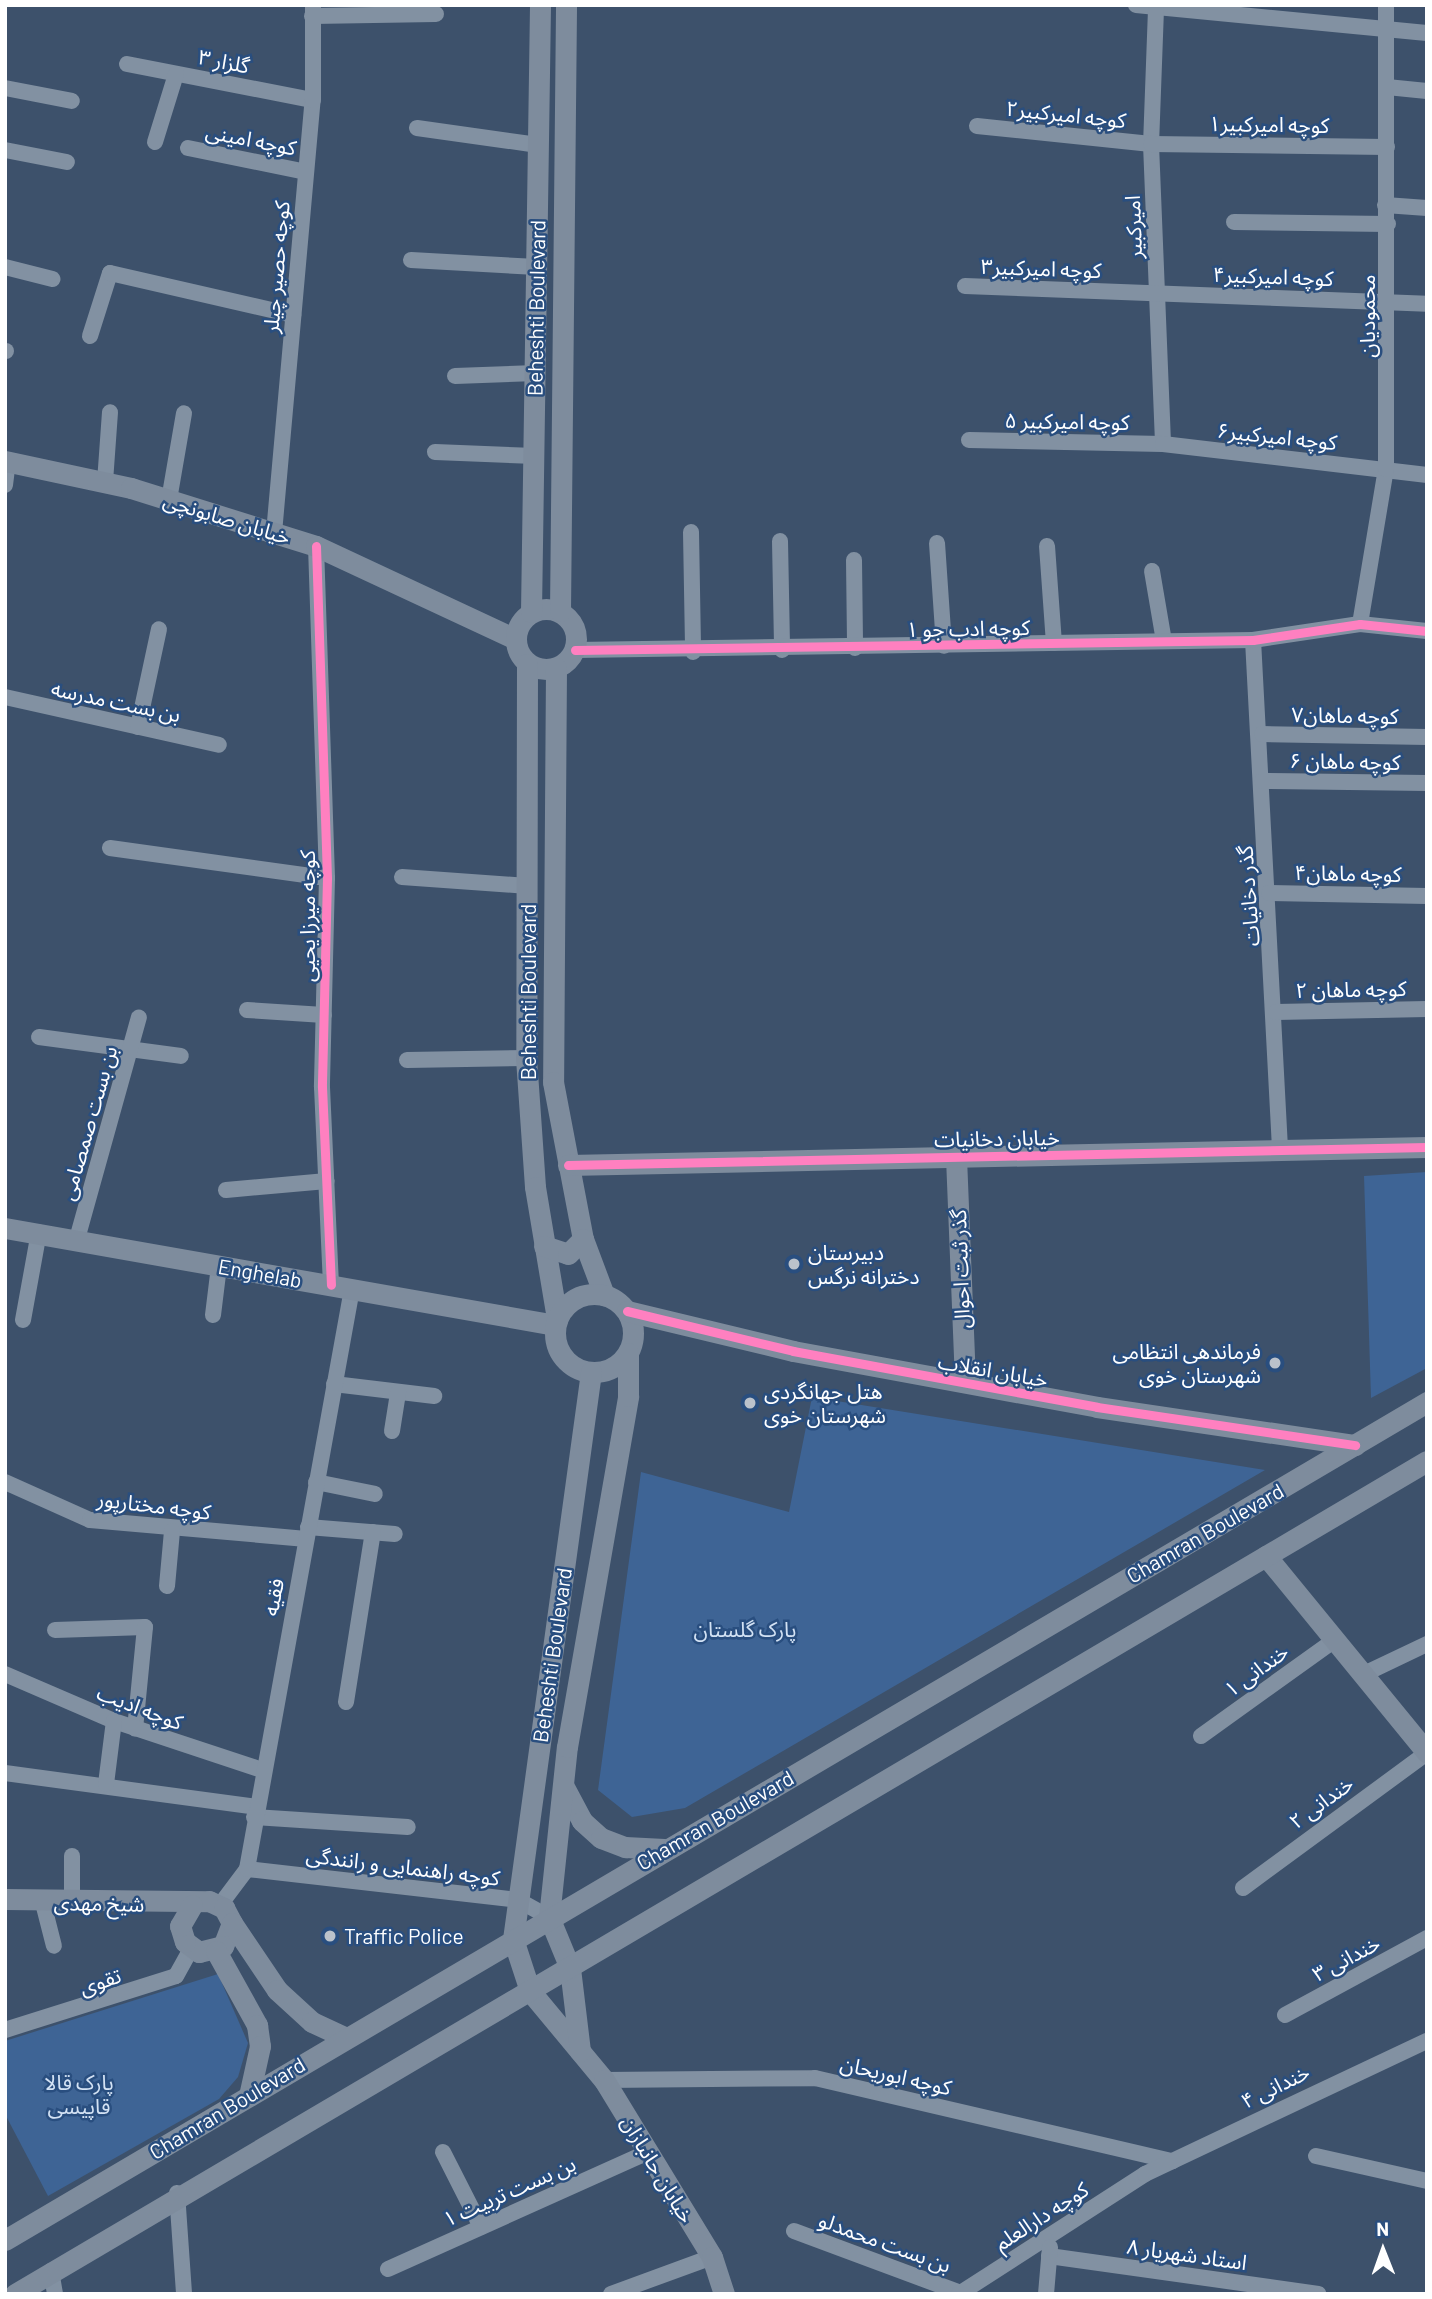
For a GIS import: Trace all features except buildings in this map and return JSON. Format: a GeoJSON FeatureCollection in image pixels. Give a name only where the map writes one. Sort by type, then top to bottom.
{"type":"FeatureCollection","features":[{"type":"Feature","properties":{"kind":"main road","name":"Beheshti Boulevard"},"geometry":{"type":"LineString","coordinates":[[531,612],[540,5]]}},
{"type":"Feature","properties":{"kind":"main road","name":"Beheshti Boulevard"},"geometry":{"type":"LineString","coordinates":[[561,611],[566,5]]}},
{"type":"Feature","properties":{"kind":"main road","name":"خیابان صابونچی"},"geometry":{"type":"LineString","coordinates":[[7,461],[105,482],[316,546],[515,639]]}},
{"type":"Feature","properties":{"kind":"main road"},"geometry":{"type":"LineString","coordinates":[[561,611],[574,628],[575,650],[556,668],[527,664],[515,639],[531,612],[561,611]]}},
{"type":"Feature","properties":{"kind":"main road","name":"Beheshti Boulevard"},"geometry":{"type":"LineString","coordinates":[[527,664],[526,1059],[544,1246],[556,1322]]}},
{"type":"Feature","properties":{"kind":"main road","name":"Beheshti Boulevard"},"geometry":{"type":"LineString","coordinates":[[556,668],[553,1082],[583,1238],[604,1295]]}},
{"type":"Feature","properties":{"kind":"main road","name":"خیابان دخانیات"},"geometry":{"type":"LineString","coordinates":[[568,1165],[1427,1147]]}},
{"type":"Feature","properties":{"kind":"main road","name":"گذر ثبت احوال"},"geometry":{"type":"LineString","coordinates":[[956,1157],[965,1382]]}},
{"type":"Feature","properties":{"kind":"main road","name":"Enghelab"},"geometry":{"type":"LineString","coordinates":[[5,1228],[39,1231],[219,1266],[556,1322]]}},
{"type":"Feature","properties":{"kind":"main road"},"geometry":{"type":"LineString","coordinates":[[544,1246],[568,1254],[583,1238]]}},
{"type":"Feature","properties":{"kind":"main road"},"geometry":{"type":"LineString","coordinates":[[604,1295],[627,1311],[634,1332],[628,1353],[612,1368],[591,1372],[559,1351],[556,1322],[581,1296],[604,1295]]}},
{"type":"Feature","properties":{"kind":"main road","name":"خیابان انقلاب"},"geometry":{"type":"LineString","coordinates":[[627,1311],[965,1382],[1355,1445]]}},
{"type":"Feature","properties":{"kind":"main road","name":"Beheshti Boulevard"},"geometry":{"type":"LineString","coordinates":[[549,1917],[563,1786],[628,1396],[628,1353]]}},
{"type":"Feature","properties":{"kind":"main road","name":"Beheshti Boulevard"},"geometry":{"type":"LineString","coordinates":[[513,1939],[591,1372]]}},
{"type":"Feature","properties":{"kind":"main road","name":"Chamran Boulevard"},"geometry":{"type":"LineString","coordinates":[[5,2240],[1427,1402]]}},
{"type":"Feature","properties":{"kind":"main road"},"geometry":{"type":"LineString","coordinates":[[15,2294],[177,2193],[570,1968],[1427,1461]]}},
{"type":"Feature","properties":{"kind":"main road"},"geometry":{"type":"LineString","coordinates":[[1266,1556],[1427,1753]]}},
{"type":"Feature","properties":{"kind":"main road"},"geometry":{"type":"LineString","coordinates":[[563,1786],[582,1821],[601,1838],[625,1847],[666,1849]]}},
{"type":"Feature","properties":{"kind":"main road","name":"شیخ مهدی"},"geometry":{"type":"LineString","coordinates":[[5,1899],[43,1903],[192,1905]]}},
{"type":"Feature","properties":{"kind":"main road"},"geometry":{"type":"LineString","coordinates":[[232,1923],[229,1940],[216,1951],[191,1949],[180,1926],[192,1905],[219,1905],[232,1923],[276,1990],[312,2022],[347,2038]]}},
{"type":"Feature","properties":{"kind":"main road"},"geometry":{"type":"LineString","coordinates":[[549,1917],[570,1968],[580,2051]]}},
{"type":"Feature","properties":{"kind":"main road"},"geometry":{"type":"LineString","coordinates":[[513,1939],[530,1991]]}},
{"type":"Feature","properties":{"kind":"main road"},"geometry":{"type":"LineString","coordinates":[[216,1951],[257,2025],[261,2046],[249,2096]]}},
{"type":"Feature","properties":{"kind":"main road","name":"خیابان جانبازان"},"geometry":{"type":"LineString","coordinates":[[530,1991],[604,2080],[712,2258],[724,2294]]}},
{"type":"Feature","properties":{"kind":"street"},"geometry":{"type":"LineString","coordinates":[[1136,5],[1156,9],[1227,8],[1386,30],[1427,33]]}},
{"type":"Feature","properties":{"kind":"street","name":"محمودیان"},"geometry":{"type":"LineString","coordinates":[[1360,624],[1386,469],[1387,5]]}},
{"type":"Feature","properties":{"kind":"street","name":"امیرکبیر"},"geometry":{"type":"LineString","coordinates":[[1156,9],[1151,144],[1163,444]]}},
{"type":"Feature","properties":{"kind":"street"},"geometry":{"type":"LineString","coordinates":[[312,11],[436,14]]}},
{"type":"Feature","properties":{"kind":"street","name":"کوچه حصیر چیلر"},"geometry":{"type":"LineString","coordinates":[[274,533],[313,100],[312,11]]}},
{"type":"Feature","properties":{"kind":"street","name":"گلزار ۳"},"geometry":{"type":"LineString","coordinates":[[127,64],[313,100]]}},
{"type":"Feature","properties":{"kind":"street"},"geometry":{"type":"LineString","coordinates":[[155,142],[176,74]]}},
{"type":"Feature","properties":{"kind":"street"},"geometry":{"type":"LineString","coordinates":[[1387,87],[1427,91]]}},
{"type":"Feature","properties":{"kind":"street"},"geometry":{"type":"LineString","coordinates":[[5,88],[72,102]]}},
{"type":"Feature","properties":{"kind":"street","name":"کوچه امیرکبیر۲"},"geometry":{"type":"LineString","coordinates":[[977,126],[1151,144]]}},
{"type":"Feature","properties":{"kind":"street"},"geometry":{"type":"LineString","coordinates":[[417,128],[538,145]]}},
{"type":"Feature","properties":{"kind":"street","name":"کوچه امیرکبیر۱"},"geometry":{"type":"LineString","coordinates":[[1151,144],[1387,147]]}},
{"type":"Feature","properties":{"kind":"street","name":"کوچه امینی"},"geometry":{"type":"LineString","coordinates":[[188,148],[306,172]]}},
{"type":"Feature","properties":{"kind":"street"},"geometry":{"type":"LineString","coordinates":[[5,150],[67,162]]}},
{"type":"Feature","properties":{"kind":"street"},"geometry":{"type":"LineString","coordinates":[[1385,205],[1427,208]]}},
{"type":"Feature","properties":{"kind":"street"},"geometry":{"type":"LineString","coordinates":[[1234,222],[1388,224]]}},
{"type":"Feature","properties":{"kind":"street"},"geometry":{"type":"LineString","coordinates":[[411,260],[537,267]]}},
{"type":"Feature","properties":{"kind":"street"},"geometry":{"type":"LineString","coordinates":[[5,267],[52,279]]}},
{"type":"Feature","properties":{"kind":"street"},"geometry":{"type":"LineString","coordinates":[[90,336],[110,273],[293,315]]}},
{"type":"Feature","properties":{"kind":"street","name":"کوچه امیرکبیر۳"},"geometry":{"type":"LineString","coordinates":[[965,286],[1157,292]]}},
{"type":"Feature","properties":{"kind":"street","name":"کوچه امیرکبیر۴"},"geometry":{"type":"LineString","coordinates":[[1157,292],[1388,300],[1427,304]]}},
{"type":"Feature","properties":{"kind":"street"},"geometry":{"type":"LineString","coordinates":[[455,376],[536,373]]}},
{"type":"Feature","properties":{"kind":"street"},"geometry":{"type":"LineString","coordinates":[[105,482],[110,412]]}},
{"type":"Feature","properties":{"kind":"street"},"geometry":{"type":"LineString","coordinates":[[169,500],[184,413]]}},
{"type":"Feature","properties":{"kind":"street","name":"کوچه امیرکبیر ۵"},"geometry":{"type":"LineString","coordinates":[[969,440],[1163,444]]}},
{"type":"Feature","properties":{"kind":"street","name":"کوچه امیرکبیر۶"},"geometry":{"type":"LineString","coordinates":[[1163,444],[1427,475]]}},
{"type":"Feature","properties":{"kind":"street"},"geometry":{"type":"LineString","coordinates":[[435,453],[535,456]]}},
{"type":"Feature","properties":{"kind":"street"},"geometry":{"type":"LineString","coordinates":[[5,485],[7,461]]}},
{"type":"Feature","properties":{"kind":"street"},"geometry":{"type":"LineString","coordinates":[[691,532],[693,652]]}},
{"type":"Feature","properties":{"kind":"street"},"geometry":{"type":"LineString","coordinates":[[780,541],[782,650]]}},
{"type":"Feature","properties":{"kind":"street"},"geometry":{"type":"LineString","coordinates":[[937,543],[944,646]]}},
{"type":"Feature","properties":{"kind":"street","name":"کوچه میرزا یحیی"},"geometry":{"type":"LineString","coordinates":[[316,546],[327,878],[324,1015],[327,1181],[341,1287]]}},
{"type":"Feature","properties":{"kind":"street"},"geometry":{"type":"LineString","coordinates":[[1047,546],[1054,643]]}},
{"type":"Feature","properties":{"kind":"street"},"geometry":{"type":"LineString","coordinates":[[854,560],[855,648]]}},
{"type":"Feature","properties":{"kind":"street"},"geometry":{"type":"LineString","coordinates":[[1152,571],[1164,641]]}},
{"type":"Feature","properties":{"kind":"street","name":"کوچه ادب جو ۱"},"geometry":{"type":"LineString","coordinates":[[575,650],[693,652],[1253,640],[1360,624],[1427,631]]}},
{"type":"Feature","properties":{"kind":"street"},"geometry":{"type":"LineString","coordinates":[[138,727],[159,629]]}},
{"type":"Feature","properties":{"kind":"street","name":"گذر دخانیات"},"geometry":{"type":"LineString","coordinates":[[1253,640],[1262,734],[1280,1149]]}},
{"type":"Feature","properties":{"kind":"street","name":"بن بست مدرسه"},"geometry":{"type":"LineString","coordinates":[[5,697],[219,745]]}},
{"type":"Feature","properties":{"kind":"street","name":"کوچه ماهان۷"},"geometry":{"type":"LineString","coordinates":[[1262,734],[1427,737]]}},
{"type":"Feature","properties":{"kind":"street","name":"کوچه ماهان ۶"},"geometry":{"type":"LineString","coordinates":[[1262,781],[1427,783]]}},
{"type":"Feature","properties":{"kind":"street"},"geometry":{"type":"LineString","coordinates":[[110,848],[327,878]]}},
{"type":"Feature","properties":{"kind":"street"},"geometry":{"type":"LineString","coordinates":[[402,877],[528,886]]}},
{"type":"Feature","properties":{"kind":"street","name":"کوچه ماهان۴"},"geometry":{"type":"LineString","coordinates":[[1269,893],[1427,896]]}},
{"type":"Feature","properties":{"kind":"street","name":"کوچه ماهان ۲"},"geometry":{"type":"LineString","coordinates":[[1276,1012],[1427,1009]]}},
{"type":"Feature","properties":{"kind":"street"},"geometry":{"type":"LineString","coordinates":[[247,1010],[324,1015]]}},
{"type":"Feature","properties":{"kind":"street","name":"بن بست صمصامی"},"geometry":{"type":"LineString","coordinates":[[77,1239],[139,1017]]}},
{"type":"Feature","properties":{"kind":"street"},"geometry":{"type":"LineString","coordinates":[[38,1037],[181,1056]]}},
{"type":"Feature","properties":{"kind":"street"},"geometry":{"type":"LineString","coordinates":[[407,1060],[526,1059]]}},
{"type":"Feature","properties":{"kind":"street"},"geometry":{"type":"LineString","coordinates":[[226,1190],[327,1181]]}},
{"type":"Feature","properties":{"kind":"street"},"geometry":{"type":"LineString","coordinates":[[23,1320],[39,1231]]}},
{"type":"Feature","properties":{"kind":"street"},"geometry":{"type":"LineString","coordinates":[[213,1315],[219,1266]]}},
{"type":"Feature","properties":{"kind":"street","name":"فقیه"},"geometry":{"type":"LineString","coordinates":[[247,1869],[262,1770],[334,1384],[341,1287]]}},
{"type":"Feature","properties":{"kind":"street"},"geometry":{"type":"LineString","coordinates":[[334,1384],[435,1396]]}},
{"type":"Feature","properties":{"kind":"street"},"geometry":{"type":"LineString","coordinates":[[392,1431],[398,1392]]}},
{"type":"Feature","properties":{"kind":"street","name":"کوچه مختارپور"},"geometry":{"type":"LineString","coordinates":[[5,1482],[90,1520],[172,1531],[395,1534]]}},
{"type":"Feature","properties":{"kind":"street"},"geometry":{"type":"LineString","coordinates":[[316,1482],[375,1494]]}},
{"type":"Feature","properties":{"kind":"street"},"geometry":{"type":"LineString","coordinates":[[167,1586],[172,1531]]}},
{"type":"Feature","properties":{"kind":"street"},"geometry":{"type":"LineString","coordinates":[[346,1702],[373,1532]]}},
{"type":"Feature","properties":{"kind":"street"},"geometry":{"type":"LineString","coordinates":[[55,1630],[145,1627],[135,1729]]}},
{"type":"Feature","properties":{"kind":"street","name":"خندانی ۱"},"geometry":{"type":"LineString","coordinates":[[1201,1736],[1336,1639]]}},
{"type":"Feature","properties":{"kind":"street"},"geometry":{"type":"LineString","coordinates":[[1364,1674],[1427,1644]]}},
{"type":"Feature","properties":{"kind":"street","name":"کوچه ادیب"},"geometry":{"type":"LineString","coordinates":[[5,1674],[135,1729],[262,1770]]}},
{"type":"Feature","properties":{"kind":"street"},"geometry":{"type":"LineString","coordinates":[[106,1784],[114,1721]]}},
{"type":"Feature","properties":{"kind":"street","name":"خندانی ۲"},"geometry":{"type":"LineString","coordinates":[[1243,1888],[1427,1753]]}},
{"type":"Feature","properties":{"kind":"street"},"geometry":{"type":"LineString","coordinates":[[5,1773],[106,1784],[255,1812],[408,1827]]}},
{"type":"Feature","properties":{"kind":"street"},"geometry":{"type":"LineString","coordinates":[[72,1856],[72,1902]]}},
{"type":"Feature","properties":{"kind":"street"},"geometry":{"type":"LineString","coordinates":[[219,1905],[247,1869]]}},
{"type":"Feature","properties":{"kind":"street","name":"کوچه راهنمایی و رانندگی"},"geometry":{"type":"LineString","coordinates":[[247,1869],[518,1900],[549,1917]]}},
{"type":"Feature","properties":{"kind":"street"},"geometry":{"type":"LineString","coordinates":[[43,1903],[54,1946]]}},
{"type":"Feature","properties":{"kind":"street","name":"خندانی ۳"},"geometry":{"type":"LineString","coordinates":[[1285,2015],[1427,1938]]}},
{"type":"Feature","properties":{"kind":"street","name":"تقوی"},"geometry":{"type":"LineString","coordinates":[[5,2030],[176,1976],[191,1949]]}},
{"type":"Feature","properties":{"kind":"street","name":"خندانی ۴"},"geometry":{"type":"LineString","coordinates":[[1145,2174],[1427,2041]]}},
{"type":"Feature","properties":{"kind":"street","name":"کوچه ابوریحان"},"geometry":{"type":"LineString","coordinates":[[604,2080],[814,2078],[1172,2161]]}},
{"type":"Feature","properties":{"kind":"street"},"geometry":{"type":"LineString","coordinates":[[443,2152],[481,2227]]}},
{"type":"Feature","properties":{"kind":"street","name":"بن بست تربیت ۱"},"geometry":{"type":"LineString","coordinates":[[388,2269],[648,2152]]}},
{"type":"Feature","properties":{"kind":"street"},"geometry":{"type":"LineString","coordinates":[[1316,2156],[1427,2181]]}},
{"type":"Feature","properties":{"kind":"street","name":"کوچه دارالعلم"},"geometry":{"type":"LineString","coordinates":[[960,2293],[1145,2174]]}},
{"type":"Feature","properties":{"kind":"street"},"geometry":{"type":"LineString","coordinates":[[177,2193],[184,2294]]}},
{"type":"Feature","properties":{"kind":"street","name":"بن بست محمدلو"},"geometry":{"type":"LineString","coordinates":[[794,2231],[960,2293]]}},
{"type":"Feature","properties":{"kind":"street"},"geometry":{"type":"LineString","coordinates":[[1046,2294],[1051,2234]]}},
{"type":"Feature","properties":{"kind":"street","name":"استاد شهریار ۸"},"geometry":{"type":"LineString","coordinates":[[1049,2256],[1318,2294]]}},
{"type":"Feature","properties":{"kind":"street"},"geometry":{"type":"LineString","coordinates":[[611,2294],[712,2258]]}},
{"type":"Feature","properties":{"kind":"street"},"geometry":{"type":"LineString","coordinates":[[51,2271],[55,2294]]}},
{"type":"Feature","properties":{"kind":"green space"},"geometry":{"type":"Polygon","coordinates":[[[1427,1172],[1427,1368],[1371,1398],[1364,1176],[1427,1172]]]}},
{"type":"Feature","properties":{"kind":"green space","name":"پارک گلستان"},"geometry":{"type":"Polygon","coordinates":[[[812,1397],[1265,1470],[685,1808],[632,1817],[598,1790],[641,1472],[789,1512],[812,1397]]]}},
{"type":"Feature","properties":{"kind":"green space","name":"پارک قالا قاپیسی"},"geometry":{"type":"Polygon","coordinates":[[[218,1974],[248,2043],[238,2077],[219,2099],[48,2196],[5,2114],[5,2041],[218,1974]]]}},
{"type":"Feature","properties":{"kind":"cycle path"},"geometry":{"type":"LineString","coordinates":[[316,546],[327,878],[322,1087],[331,1285]]}},
{"type":"Feature","properties":{"kind":"cycle path"},"geometry":{"type":"LineString","coordinates":[[575,650],[1253,640],[1360,624],[1427,631]]}},
{"type":"Feature","properties":{"kind":"cycle path"},"geometry":{"type":"LineString","coordinates":[[568,1165],[1427,1147]]}},
{"type":"Feature","properties":{"kind":"cycle path"},"geometry":{"type":"LineString","coordinates":[[627,1311],[793,1351],[1097,1407],[1355,1445]]}},
{"type":"Feature","properties":{"kind":"place","name":"دبیرستان دخترانه نرگس"},"geometry":{"type":"Point","coordinates":[794,1264]}},
{"type":"Feature","properties":{"kind":"place","name":"فرماندهی انتظامی شهرستان خوی"},"geometry":{"type":"Point","coordinates":[1275,1363]}},
{"type":"Feature","properties":{"kind":"place","name":"هتل جهانگردی شهرستان خوی"},"geometry":{"type":"Point","coordinates":[750,1403]}},
{"type":"Feature","properties":{"kind":"place","name":"Traffic Police"},"geometry":{"type":"Point","coordinates":[330,1936]}}]}
